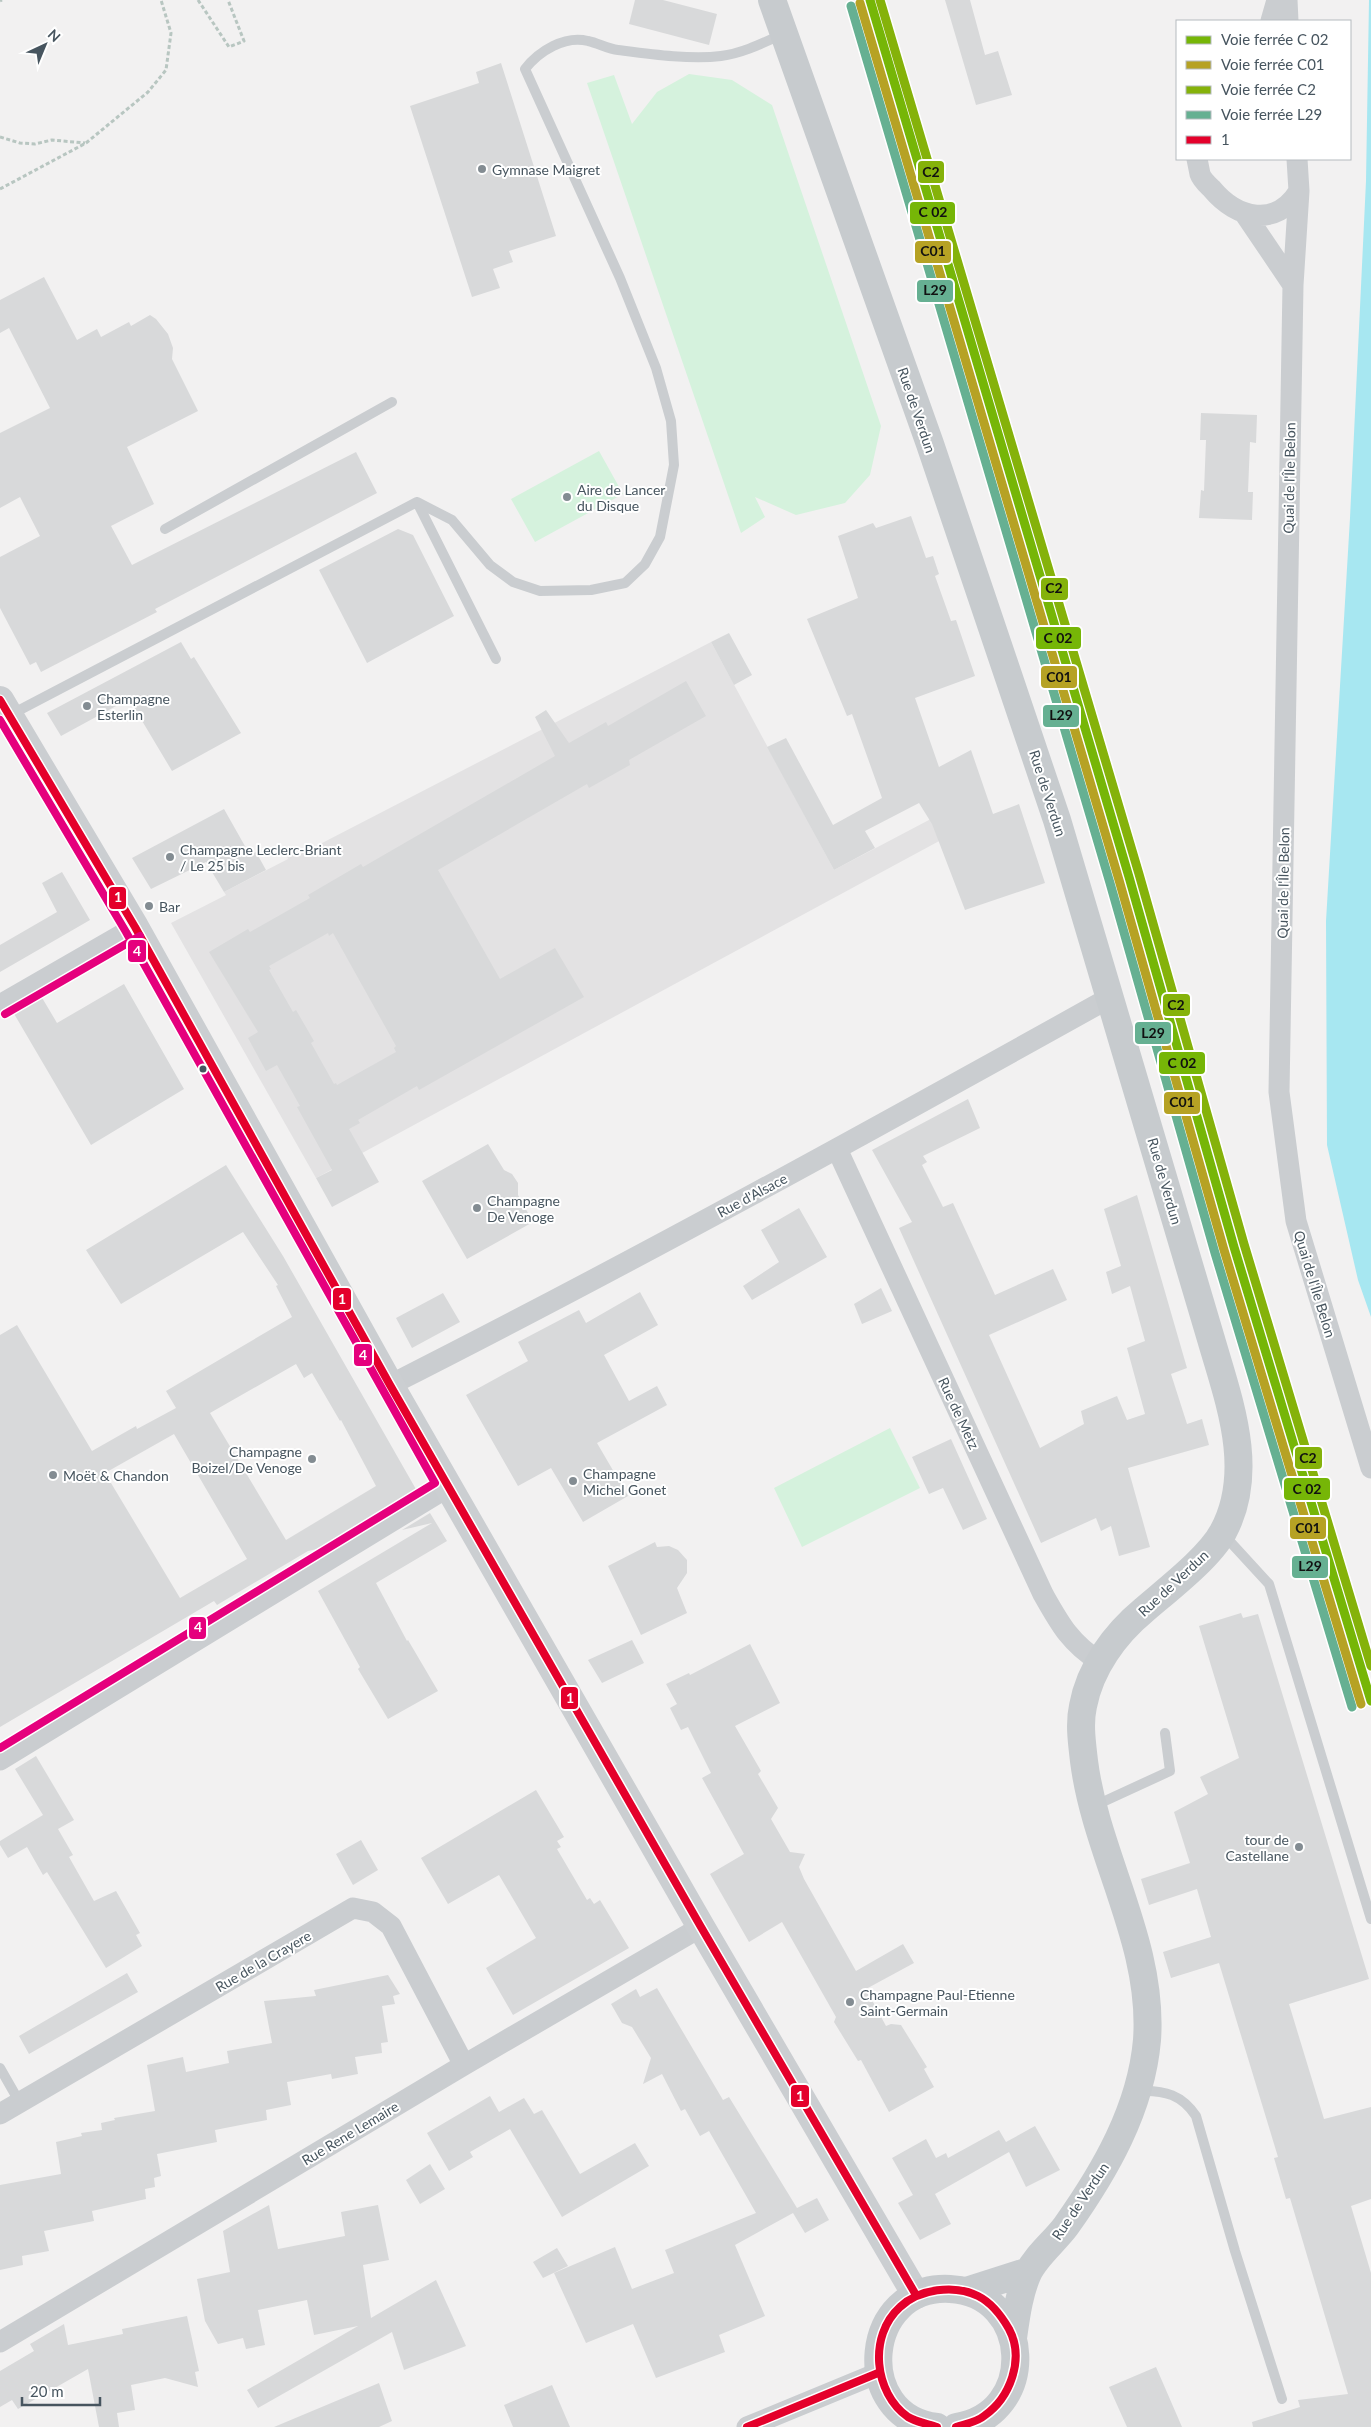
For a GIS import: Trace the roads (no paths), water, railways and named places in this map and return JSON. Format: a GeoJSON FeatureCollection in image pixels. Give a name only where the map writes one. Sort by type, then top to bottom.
{"type":"FeatureCollection","features":[{"type":"Feature","properties":{"kind":"main road","name":"Rue de Verdun"},"geometry":{"type":"LineString","coordinates":[[772,0],[930,444],[1048,793],[1111,997],[1234,1420],[1239,1460],[1237,1486],[1231,1512],[1222,1534],[1207,1553],[1129,1623],[1100,1662],[1083,1705],[1081,1723],[1086,1780],[1136,1941],[1143,1976],[1147,2040],[1131,2109],[1114,2150],[1092,2189],[1029,2271],[1017,2314],[1013,2338]]}},
{"type":"Feature","properties":{"kind":"main road","name":"Rue de Verdun"},"geometry":{"type":"LineString","coordinates":[[780,0],[785,39]]}},
{"type":"Feature","properties":{"kind":"main road"},"geometry":{"type":"LineString","coordinates":[[5,708],[135,927],[448,1487],[701,1927],[916,2295]]}},
{"type":"Feature","properties":{"kind":"main road"},"geometry":{"type":"LineString","coordinates":[[966,2291],[1029,2271]]}},
{"type":"Feature","properties":{"kind":"main road"},"geometry":{"type":"LineString","coordinates":[[937,2427],[911,2418],[896,2407],[885,2391],[878,2373],[877,2350],[884,2327],[897,2309],[916,2295],[932,2290],[949,2289],[966,2291],[982,2298],[995,2309],[1006,2322],[1013,2338],[1016,2356],[1015,2375],[1008,2392],[997,2407],[983,2418],[966,2426],[956,2427]]}},
{"type":"Feature","properties":{"kind":"main road"},"geometry":{"type":"LineString","coordinates":[[1007,2427],[1008,2392]]}},
{"type":"Feature","properties":{"kind":"street"},"geometry":{"type":"LineString","coordinates":[[1271,20],[1278,0]]}},
{"type":"Feature","properties":{"kind":"street"},"geometry":{"type":"LineString","coordinates":[[1287,0],[1288,20]]}},
{"type":"Feature","properties":{"kind":"street"},"geometry":{"type":"LineString","coordinates":[[1197,160],[1200,176],[1221,200],[1244,214],[1293,285]]}},
{"type":"Feature","properties":{"kind":"street","name":"Quai de l'Île Belon"},"geometry":{"type":"LineString","coordinates":[[1297,160],[1299,191],[1293,285],[1279,1092],[1296,1221],[1371,1468]]}},
{"type":"Feature","properties":{"kind":"street"},"geometry":{"type":"LineString","coordinates":[[1244,214],[1269,216],[1293,200],[1299,191]]}},
{"type":"Feature","properties":{"kind":"street"},"geometry":{"type":"LineString","coordinates":[[0,1005],[135,927]]}},
{"type":"Feature","properties":{"kind":"street","name":"Rue d'Alsace"},"geometry":{"type":"LineString","coordinates":[[390,1385],[523,1318],[837,1149],[1111,997]]}},
{"type":"Feature","properties":{"kind":"street","name":"Rue de Metz"},"geometry":{"type":"LineString","coordinates":[[837,1149],[1043,1594],[1070,1638],[1081,1650],[1100,1662]]}},
{"type":"Feature","properties":{"kind":"street"},"geometry":{"type":"LineString","coordinates":[[0,1760],[448,1487]]}},
{"type":"Feature","properties":{"kind":"street","name":"Rue de la Crayere"},"geometry":{"type":"LineString","coordinates":[[0,2114],[353,1908],[372,1912],[390,1926],[464,2065]]}},
{"type":"Feature","properties":{"kind":"street","name":"Rue Rene Lemaire"},"geometry":{"type":"LineString","coordinates":[[0,2342],[464,2065],[701,1927]]}},
{"type":"Feature","properties":{"kind":"street"},"geometry":{"type":"LineString","coordinates":[[747,2427],[878,2373]]}},
{"type":"Feature","properties":{"kind":"lane"},"geometry":{"type":"LineString","coordinates":[[417,502],[452,520],[490,565],[513,582],[540,591],[591,590],[625,583],[645,564],[660,537],[674,464],[671,421],[656,368],[620,278],[525,69],[532,60],[548,49],[567,40],[586,40],[615,50],[721,56],[785,39]]}},
{"type":"Feature","properties":{"kind":"lane"},"geometry":{"type":"LineString","coordinates":[[165,529],[392,402]]}},
{"type":"Feature","properties":{"kind":"lane"},"geometry":{"type":"LineString","coordinates":[[417,502],[496,659]]}},
{"type":"Feature","properties":{"kind":"lane"},"geometry":{"type":"LineString","coordinates":[[5,708],[417,502]]}},
{"type":"Feature","properties":{"kind":"lane"},"geometry":{"type":"LineString","coordinates":[[1222,1534],[1269,1584],[1371,1918]]}},
{"type":"Feature","properties":{"kind":"lane"},"geometry":{"type":"LineString","coordinates":[[1093,1806],[1170,1771],[1165,1733]]}},
{"type":"Feature","properties":{"kind":"lane"},"geometry":{"type":"LineString","coordinates":[[0,2068],[20,2103]]}},
{"type":"Feature","properties":{"kind":"lane"},"geometry":{"type":"LineString","coordinates":[[1136,2091],[1157,2090],[1177,2096],[1188,2104],[1196,2116],[1234,2251],[1282,2399]]}},
{"type":"Feature","properties":{"kind":"water"},"geometry":{"type":"Polygon","coordinates":[[[1369,0],[1371,0],[1371,1317],[1358,1280],[1327,1145],[1326,921],[1350,518],[1366,181],[1369,0]]]}},
{"type":"Feature","properties":{"kind":"rail line","name":"C2"},"geometry":{"type":"LineString","coordinates":[[880,0],[1139,874],[1244,1244],[1371,1666]]}},
{"type":"Feature","properties":{"kind":"rail line","name":"C01"},"geometry":{"type":"LineString","coordinates":[[860,3],[1119,880],[1224,1250],[1361,1704]]}},
{"type":"Feature","properties":{"kind":"rail line","name":"L29"},"geometry":{"type":"LineString","coordinates":[[851,6],[1110,883],[1215,1253],[1352,1707]]}},
{"type":"Feature","properties":{"kind":"place","name":"Gymnase Maigret"},"geometry":{"type":"Point","coordinates":[482,169]}},
{"type":"Feature","properties":{"kind":"place","name":"Aire de Lancer du Disque"},"geometry":{"type":"Point","coordinates":[567,497]}},
{"type":"Feature","properties":{"kind":"place","name":"Champagne Esterlin"},"geometry":{"type":"Point","coordinates":[87,706]}},
{"type":"Feature","properties":{"kind":"place","name":"Champagne Leclerc-Briant / Le 25 bis"},"geometry":{"type":"Point","coordinates":[170,857]}},
{"type":"Feature","properties":{"kind":"place","name":"Bar"},"geometry":{"type":"Point","coordinates":[149,906]}},
{"type":"Feature","properties":{"kind":"place","name":"Champagne De Venoge"},"geometry":{"type":"Point","coordinates":[477,1208]}},
{"type":"Feature","properties":{"kind":"place","name":"Champagne Boizel/De Venoge"},"geometry":{"type":"Point","coordinates":[312,1459]}},
{"type":"Feature","properties":{"kind":"place","name":"Moёt & Chandon"},"geometry":{"type":"Point","coordinates":[53,1475]}},
{"type":"Feature","properties":{"kind":"place","name":"Champagne Michel Gonet"},"geometry":{"type":"Point","coordinates":[573,1481]}},
{"type":"Feature","properties":{"kind":"place","name":"tour de Castellane"},"geometry":{"type":"Point","coordinates":[1299,1847]}},
{"type":"Feature","properties":{"kind":"place","name":"Champagne Paul-Etienne Saint-Germain"},"geometry":{"type":"Point","coordinates":[850,2002]}}]}
